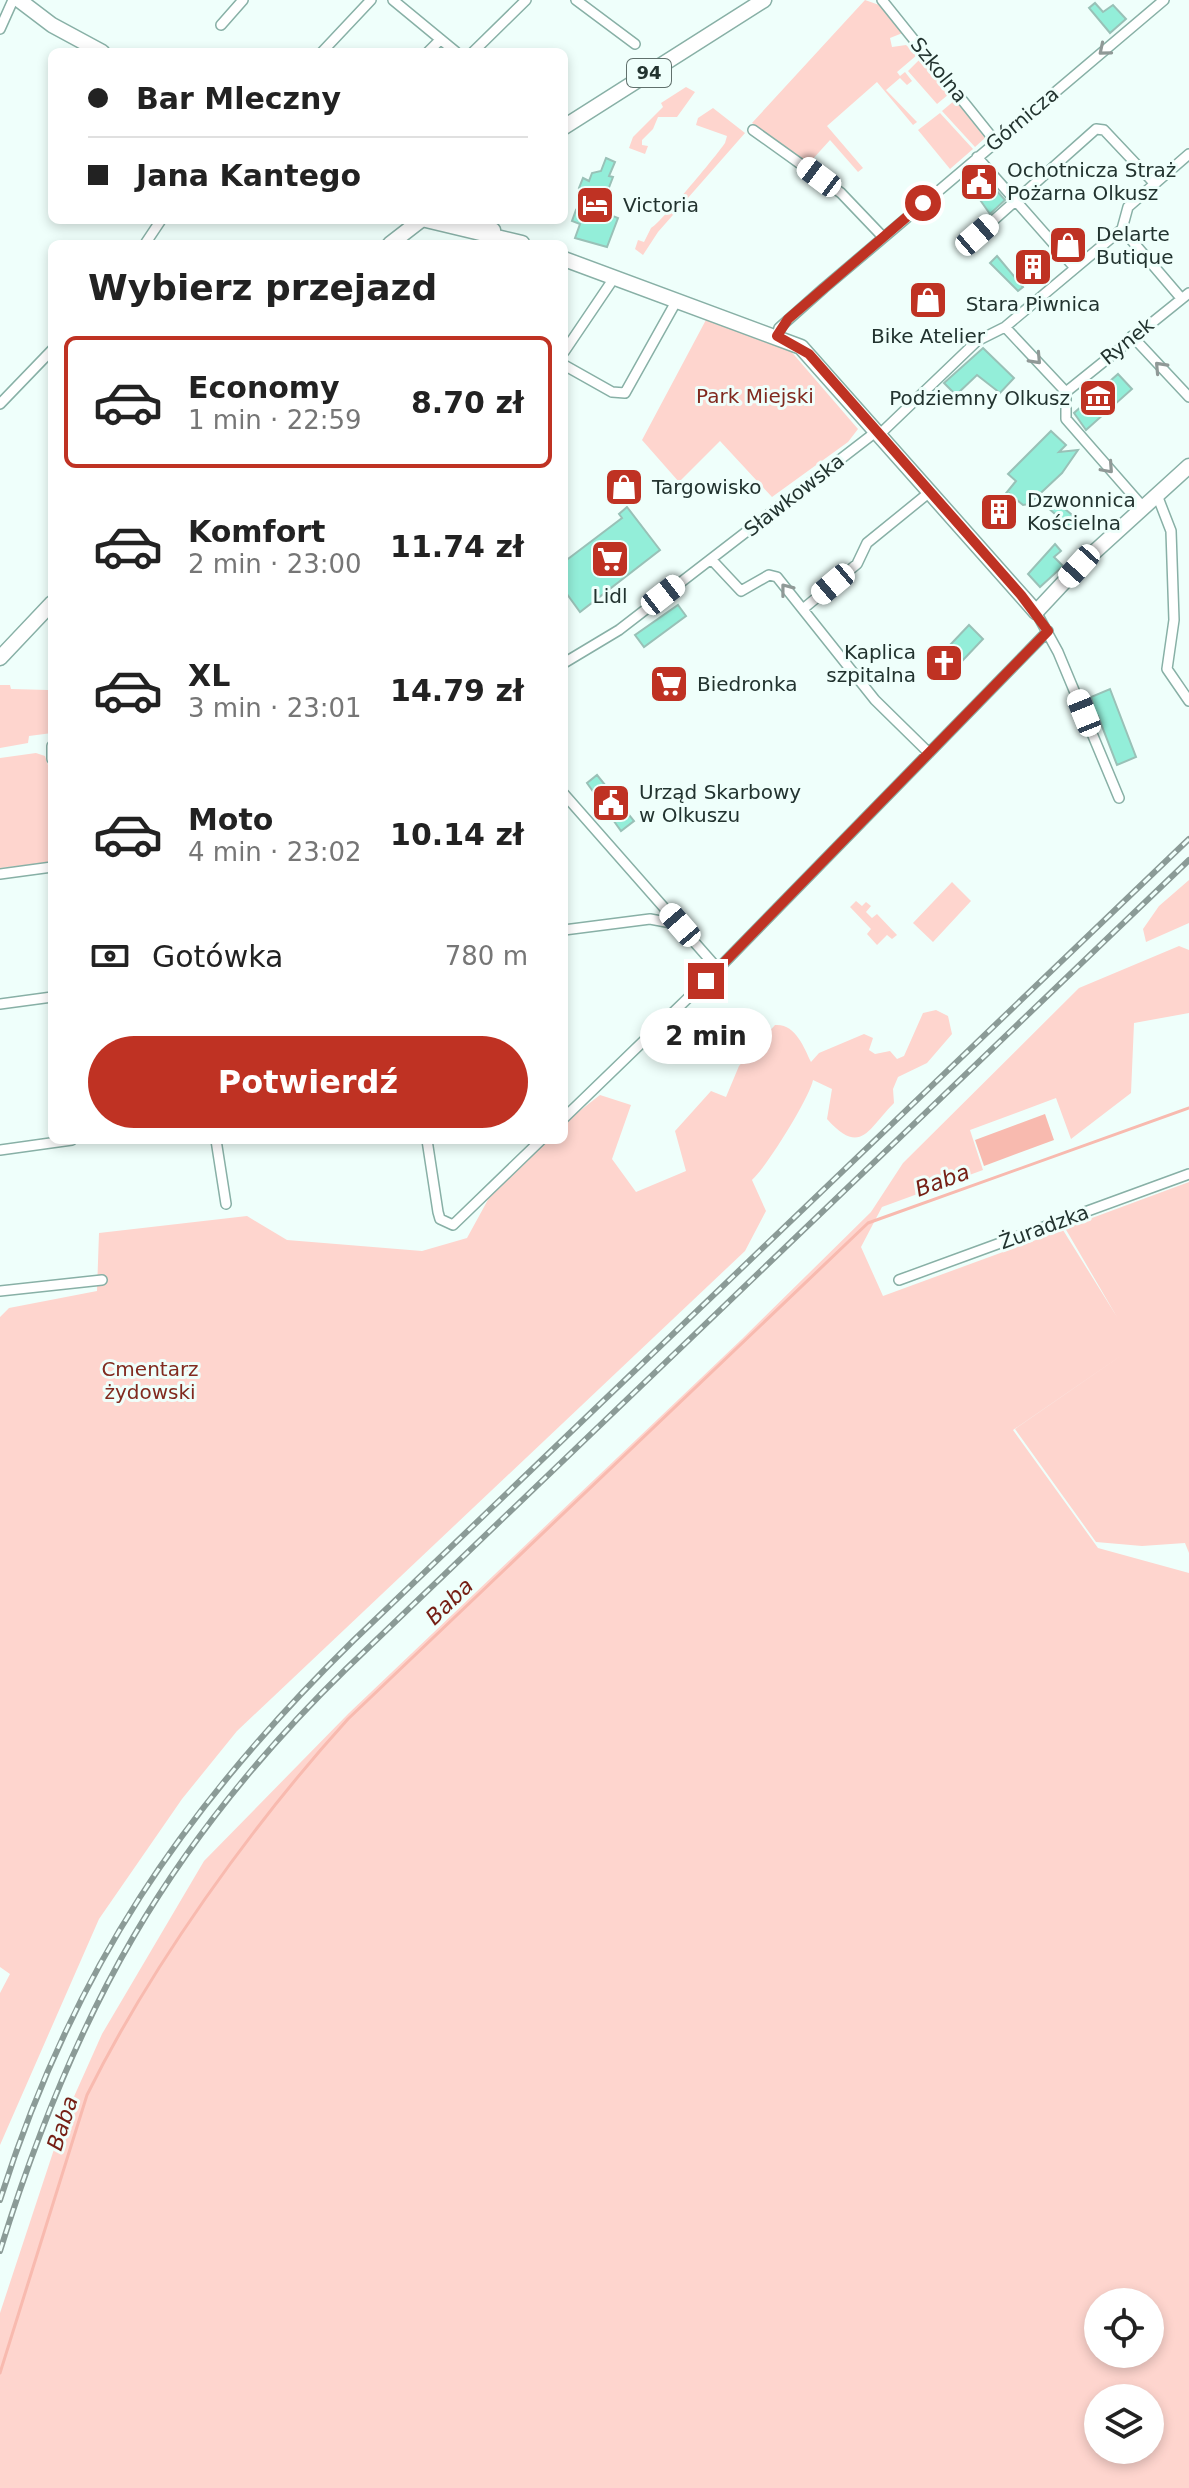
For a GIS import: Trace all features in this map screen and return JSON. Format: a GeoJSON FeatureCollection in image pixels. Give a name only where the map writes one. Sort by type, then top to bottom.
{"type":"FeatureCollection","features":[{"type":"Feature","properties":{"kind":"street"},"geometry":{"type":"LineString","coordinates":[[0,29],[16,0],[52,25],[95,48]]}},
{"type":"Feature","properties":{"kind":"street"},"geometry":{"type":"LineString","coordinates":[[221,25],[243,0]]}},
{"type":"Feature","properties":{"kind":"street"},"geometry":{"type":"LineString","coordinates":[[326,48],[371,0]]}},
{"type":"Feature","properties":{"kind":"street"},"geometry":{"type":"LineString","coordinates":[[393,0],[451,48]]}},
{"type":"Feature","properties":{"kind":"street"},"geometry":{"type":"LineString","coordinates":[[477,48],[526,0]]}},
{"type":"Feature","properties":{"kind":"street"},"geometry":{"type":"LineString","coordinates":[[576,0],[635,44]]}},
{"type":"Feature","properties":{"kind":"street","name":"94"},"geometry":{"type":"LineString","coordinates":[[568,124],[764,0]]}},
{"type":"Feature","properties":{"kind":"street","name":"Szkolna"},"geometry":{"type":"LineString","coordinates":[[882,0],[995,141]]}},
{"type":"Feature","properties":{"kind":"street","name":"Górnicza"},"geometry":{"type":"LineString","coordinates":[[777,336],[779,328],[883,237],[1164,0]]}},
{"type":"Feature","properties":{"kind":"street"},"geometry":{"type":"LineString","coordinates":[[432,48],[440,40]]}},
{"type":"Feature","properties":{"kind":"street"},"geometry":{"type":"LineString","coordinates":[[977,235],[1096,129],[1104,130],[1154,183]]}},
{"type":"Feature","properties":{"kind":"street"},"geometry":{"type":"LineString","coordinates":[[753,130],[841,193],[883,237]]}},
{"type":"Feature","properties":{"kind":"street"},"geometry":{"type":"LineString","coordinates":[[1143,507],[1066,419],[1066,392],[1005,327],[1122,229],[1128,207],[1189,154]]}},
{"type":"Feature","properties":{"kind":"street"},"geometry":{"type":"LineString","coordinates":[[977,157],[1075,268]]}},
{"type":"Feature","properties":{"kind":"street"},"geometry":{"type":"LineString","coordinates":[[396,240],[418,224]]}},
{"type":"Feature","properties":{"kind":"street"},"geometry":{"type":"LineString","coordinates":[[441,224],[511,240]]}},
{"type":"Feature","properties":{"kind":"street"},"geometry":{"type":"LineString","coordinates":[[477,224],[517,240]]}},
{"type":"Feature","properties":{"kind":"street","name":"Rynek"},"geometry":{"type":"LineString","coordinates":[[1066,392],[1185,295],[1122,229]]}},
{"type":"Feature","properties":{"kind":"street"},"geometry":{"type":"LineString","coordinates":[[568,261],[777,336],[809,354],[1036,612],[1048,631],[1119,798]]}},
{"type":"Feature","properties":{"kind":"street"},"geometry":{"type":"LineString","coordinates":[[568,346],[614,278]]}},
{"type":"Feature","properties":{"kind":"street"},"geometry":{"type":"LineString","coordinates":[[568,367],[612,392],[625,393],[677,300]]}},
{"type":"Feature","properties":{"kind":"street","name":"Sławkowska"},"geometry":{"type":"LineString","coordinates":[[568,661],[619,630],[879,433],[977,341],[1005,327]]}},
{"type":"Feature","properties":{"kind":"street"},"geometry":{"type":"LineString","coordinates":[[1132,336],[1189,397]]}},
{"type":"Feature","properties":{"kind":"street"},"geometry":{"type":"LineString","coordinates":[[0,404],[48,354]]}},
{"type":"Feature","properties":{"kind":"street"},"geometry":{"type":"LineString","coordinates":[[1036,612],[1189,466]]}},
{"type":"Feature","properties":{"kind":"street"},"geometry":{"type":"LineString","coordinates":[[803,609],[857,564],[867,543],[931,491]]}},
{"type":"Feature","properties":{"kind":"street"},"geometry":{"type":"LineString","coordinates":[[1157,495],[1171,531],[1174,620],[1167,669],[1189,701]]}},
{"type":"Feature","properties":{"kind":"street"},"geometry":{"type":"LineString","coordinates":[[711,559],[741,591],[769,575],[777,577],[875,700],[929,753]]}},
{"type":"Feature","properties":{"kind":"street"},"geometry":{"type":"LineString","coordinates":[[0,658],[48,607]]}},
{"type":"Feature","properties":{"kind":"street"},"geometry":{"type":"LineString","coordinates":[[568,1114],[718,969],[1048,631]]}},
{"type":"Feature","properties":{"kind":"street"},"geometry":{"type":"LineString","coordinates":[[568,799],[718,969]]}},
{"type":"Feature","properties":{"kind":"street"},"geometry":{"type":"LineString","coordinates":[[0,874],[48,868]]}},
{"type":"Feature","properties":{"kind":"street"},"geometry":{"type":"LineString","coordinates":[[568,929],[650,919],[680,925]]}},
{"type":"Feature","properties":{"kind":"street"},"geometry":{"type":"LineString","coordinates":[[0,1004],[48,998]]}},
{"type":"Feature","properties":{"kind":"street"},"geometry":{"type":"LineString","coordinates":[[0,1150],[48,1143]]}},
{"type":"Feature","properties":{"kind":"street"},"geometry":{"type":"LineString","coordinates":[[217,1144],[226,1204]]}},
{"type":"Feature","properties":{"kind":"street"},"geometry":{"type":"LineString","coordinates":[[428,1144],[440,1219],[453,1225],[537,1144]]}},
{"type":"Feature","properties":{"kind":"street","name":"Żuradzka"},"geometry":{"type":"LineString","coordinates":[[899,1280],[1189,1174]]}},
{"type":"Feature","properties":{"kind":"street"},"geometry":{"type":"LineString","coordinates":[[0,1291],[102,1280]]}},
{"type":"Feature","properties":{"kind":"green space"},"geometry":{"type":"Polygon","coordinates":[[[865,0],[882,6],[905,32],[890,38],[892,47],[906,45],[917,55],[897,72],[900,76],[905,72],[912,81],[907,85],[900,78],[886,90],[917,122],[913,125],[877,82],[827,126],[863,168],[858,172],[830,140],[811,161],[805,160],[752,123],[865,0]]]}},
{"type":"Feature","properties":{"kind":"green space"},"geometry":{"type":"Polygon","coordinates":[[[920,59],[949,94],[937,104],[908,71],[920,59]]]}},
{"type":"Feature","properties":{"kind":"green space"},"geometry":{"type":"Polygon","coordinates":[[[686,87],[695,92],[677,117],[658,117],[653,129],[642,140],[642,145],[648,146],[645,154],[629,148],[633,137],[663,107],[661,103],[686,87]]]}},
{"type":"Feature","properties":{"kind":"green space"},"geometry":{"type":"Polygon","coordinates":[[[955,100],[985,138],[975,147],[942,111],[955,100]]]}},
{"type":"Feature","properties":{"kind":"green space"},"geometry":{"type":"Polygon","coordinates":[[[713,108],[745,133],[658,232],[643,255],[635,249],[638,240],[644,242],[651,228],[725,143],[727,136],[696,125],[698,118],[713,108]]]}},
{"type":"Feature","properties":{"kind":"green space"},"geometry":{"type":"Polygon","coordinates":[[[940,113],[973,149],[950,169],[918,130],[940,113]]]}},
{"type":"Feature","properties":{"kind":"green space","name":"Park Miejski"},"geometry":{"type":"Polygon","coordinates":[[[707,318],[789,349],[858,429],[848,442],[772,497],[720,441],[679,482],[642,440],[707,318]]]}},
{"type":"Feature","properties":{"kind":"green space"},"geometry":{"type":"Polygon","coordinates":[[[0,685],[10,685],[11,689],[48,690],[48,734],[29,736],[28,743],[0,748],[0,685]]]}},
{"type":"Feature","properties":{"kind":"green space"},"geometry":{"type":"Polygon","coordinates":[[[36,753],[45,756],[48,765],[48,862],[0,868],[0,758],[36,753]]]}},
{"type":"Feature","properties":{"kind":"green space"},"geometry":{"type":"Polygon","coordinates":[[[1189,880],[1189,923],[1146,942],[1143,929],[1159,906],[1189,880]]]}},
{"type":"Feature","properties":{"kind":"green space"},"geometry":{"type":"Polygon","coordinates":[[[952,882],[971,901],[933,942],[913,923],[952,882]]]}},
{"type":"Feature","properties":{"kind":"green space"},"geometry":{"type":"Polygon","coordinates":[[[856,901],[862,906],[866,902],[871,906],[866,912],[872,918],[877,914],[897,935],[892,939],[887,935],[877,945],[867,934],[871,929],[850,907],[856,901]]]}},
{"type":"Feature","properties":{"kind":"green space"},"geometry":{"type":"Polygon","coordinates":[[[1179,946],[1189,950],[1189,1013],[1134,1023],[1131,1093],[1071,1139],[1056,1098],[970,1130],[983,1170],[882,1207],[861,1247],[883,1296],[1063,1230],[1117,1317],[1065,1228],[1189,1182],[1189,1553],[1185,1543],[1142,1546],[1096,1542],[1015,1429],[1135,1346],[1013,1430],[1098,1548],[1189,1573],[1189,2488],[0,2488],[0,2313],[64,2119],[102,2034],[204,1861],[349,1713],[871,1212],[903,1163],[1079,988],[1179,946]]]}},
{"type":"Feature","properties":{"kind":"green space","name":"Cmentarz żydowski"},"geometry":{"type":"Polygon","coordinates":[[[936,1010],[948,1016],[952,1034],[927,1063],[898,1077],[893,1089],[894,1103],[870,1130],[856,1137],[839,1130],[827,1119],[832,1089],[813,1080],[787,1132],[752,1180],[766,1211],[745,1251],[237,1731],[182,1799],[99,1919],[0,2145],[0,1993],[10,1974],[0,1967],[0,1317],[9,1308],[97,1291],[99,1233],[247,1216],[287,1240],[422,1251],[467,1238],[490,1196],[542,1144],[568,1144],[568,1120],[600,1095],[631,1105],[612,1159],[636,1192],[686,1171],[675,1131],[711,1091],[726,1097],[739,1066],[775,1025],[782,1025],[793,1032],[811,1062],[819,1053],[864,1034],[873,1038],[869,1050],[875,1054],[890,1051],[897,1059],[904,1056],[923,1013],[936,1010]]]}},
{"type":"Feature","properties":{"kind":"shaded area"},"geometry":{"type":"Polygon","coordinates":[[[1045,1114],[1054,1140],[984,1166],[975,1140],[1045,1114]]]}},
{"type":"Feature","properties":{"kind":"building"},"geometry":{"type":"Polygon","coordinates":[[[1095,3],[1103,12],[1113,5],[1126,19],[1110,33],[1089,8],[1095,3]]]}},
{"type":"Feature","properties":{"kind":"building","name":"Victoria"},"geometry":{"type":"Polygon","coordinates":[[[606,158],[615,162],[609,176],[613,177],[600,211],[618,218],[607,247],[575,238],[580,224],[572,221],[576,210],[584,214],[590,200],[584,197],[586,191],[579,188],[583,178],[589,181],[592,173],[601,171],[606,158]]]}},
{"type":"Feature","properties":{"kind":"building"},"geometry":{"type":"Polygon","coordinates":[[[978,170],[1005,200],[990,214],[966,180],[978,170]]]}},
{"type":"Feature","properties":{"kind":"building"},"geometry":{"type":"Polygon","coordinates":[[[997,256],[1023,287],[1018,291],[990,263],[997,256]]]}},
{"type":"Feature","properties":{"kind":"building"},"geometry":{"type":"Polygon","coordinates":[[[983,348],[1014,378],[1000,393],[977,375],[956,395],[944,383],[983,348]]]}},
{"type":"Feature","properties":{"kind":"building"},"geometry":{"type":"Polygon","coordinates":[[[1118,374],[1132,389],[1086,430],[1074,413],[1118,374]]]}},
{"type":"Feature","properties":{"kind":"building"},"geometry":{"type":"Polygon","coordinates":[[[1051,431],[1066,445],[1059,452],[1078,450],[1062,473],[1029,504],[1023,505],[1010,494],[1012,512],[1000,522],[990,513],[1016,481],[1008,474],[1051,431]]]}},
{"type":"Feature","properties":{"kind":"building"},"geometry":{"type":"Polygon","coordinates":[[[1053,499],[1077,519],[1070,527],[1047,507],[1053,499]]]}},
{"type":"Feature","properties":{"kind":"building","name":"Lidl"},"geometry":{"type":"Polygon","coordinates":[[[627,507],[660,550],[580,612],[568,596],[568,559],[622,518],[619,514],[627,507]]]}},
{"type":"Feature","properties":{"kind":"building"},"geometry":{"type":"Polygon","coordinates":[[[1055,544],[1061,551],[1054,557],[1063,566],[1040,587],[1028,574],[1055,544]]]}},
{"type":"Feature","properties":{"kind":"building"},"geometry":{"type":"Polygon","coordinates":[[[678,605],[686,616],[644,647],[635,635],[678,605]]]}},
{"type":"Feature","properties":{"kind":"building"},"geometry":{"type":"Polygon","coordinates":[[[969,625],[983,639],[946,678],[932,664],[969,625]]]}},
{"type":"Feature","properties":{"kind":"building"},"geometry":{"type":"Polygon","coordinates":[[[1110,689],[1136,757],[1117,765],[1098,716],[1094,718],[1090,706],[1093,704],[1091,697],[1110,689]]]}},
{"type":"Feature","properties":{"kind":"building","name":"Urząd Skarbowy w Olkuszu"},"geometry":{"type":"Polygon","coordinates":[[[597,775],[634,821],[621,831],[587,783],[597,775]]]}},
{"type":"Feature","properties":{"kind":"waterway","name":"Baba"},"geometry":{"type":"LineString","coordinates":[[0,2373],[87,2095],[113,2046],[205,1899],[275,1805],[348,1719],[868,1223],[1189,1108]]}},
{"type":"Feature","properties":{"kind":"railway"},"geometry":{"type":"LineString","coordinates":[[0,2200],[29,2117],[62,2039],[99,1966],[140,1897],[186,1830],[237,1766],[354,1640],[1189,839]]}},
{"type":"Feature","properties":{"kind":"railway"},"geometry":{"type":"LineString","coordinates":[[0,2251],[60,2084],[95,2008],[134,1936],[177,1867],[227,1800],[283,1734],[346,1669],[1189,860]]}},
{"type":"Feature","properties":{"kind":"place","name":"Ochotnicza Straż Pożarna Olkusz"},"geometry":{"type":"Point","coordinates":[979,182]}},
{"type":"Feature","properties":{"kind":"place","name":"Victoria"},"geometry":{"type":"Point","coordinates":[595,205]}},
{"type":"Feature","properties":{"kind":"place","name":"Delarte Butique"},"geometry":{"type":"Point","coordinates":[1068,245]}},
{"type":"Feature","properties":{"kind":"place","name":"Stara Piwnica"},"geometry":{"type":"Point","coordinates":[1033,267]}},
{"type":"Feature","properties":{"kind":"place","name":"Bike Atelier"},"geometry":{"type":"Point","coordinates":[928,300]}},
{"type":"Feature","properties":{"kind":"place","name":"Podziemny Olkusz"},"geometry":{"type":"Point","coordinates":[1098,398]}},
{"type":"Feature","properties":{"kind":"place","name":"Targowisko"},"geometry":{"type":"Point","coordinates":[624,487]}},
{"type":"Feature","properties":{"kind":"place","name":"Dzwonnica Kościelna"},"geometry":{"type":"Point","coordinates":[999,512]}},
{"type":"Feature","properties":{"kind":"place","name":"Lidl"},"geometry":{"type":"Point","coordinates":[610,559]}},
{"type":"Feature","properties":{"kind":"place","name":"Kaplica szpitalna"},"geometry":{"type":"Point","coordinates":[944,663]}},
{"type":"Feature","properties":{"kind":"place","name":"Biedronka"},"geometry":{"type":"Point","coordinates":[669,684]}},
{"type":"Feature","properties":{"kind":"place","name":"Urząd Skarbowy w Olkuszu"},"geometry":{"type":"Point","coordinates":[611,803]}},
{"type":"Feature","properties":{"kind":"route"},"geometry":{"type":"LineString","coordinates":[[706,981],[1048,631],[1036,612],[836,383],[801,347],[777,336],[779,328],[788,319],[923,203]]}}]}
